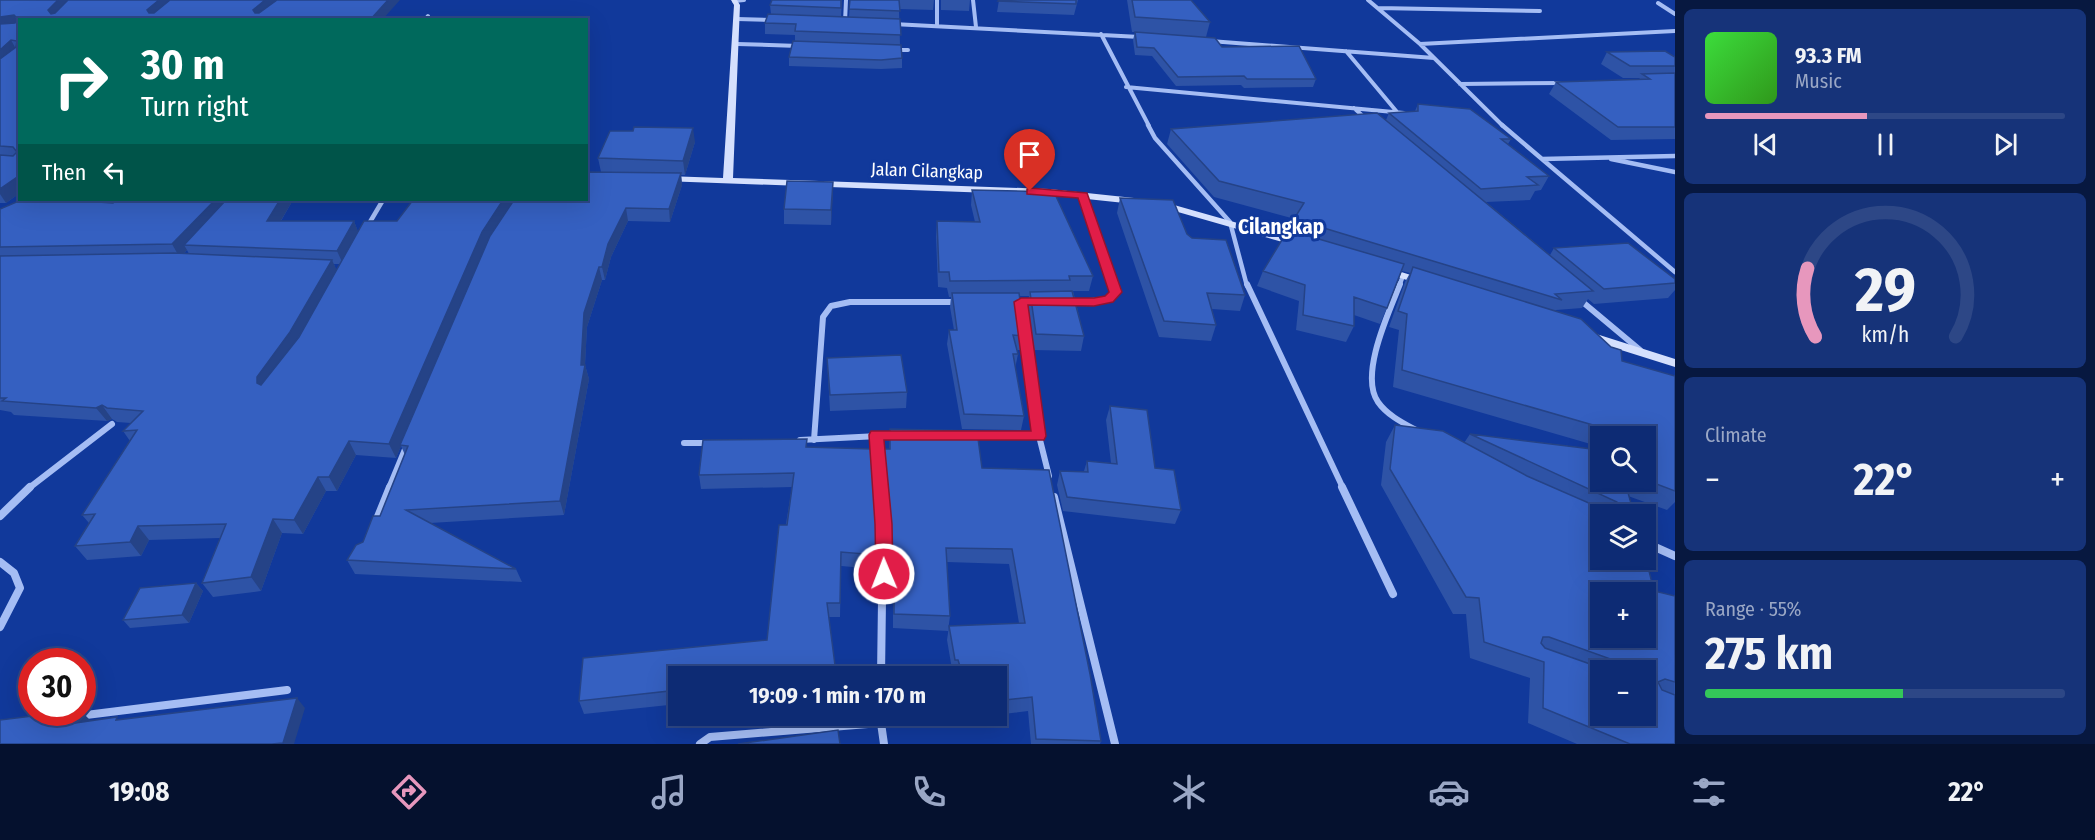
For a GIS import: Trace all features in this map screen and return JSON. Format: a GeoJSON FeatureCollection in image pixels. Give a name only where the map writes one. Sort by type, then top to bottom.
{"type":"FeatureCollection","features":[{"type":"Feature","properties":{"kind":"street"},"geometry":{"type":"LineString","coordinates":[[728,180],[737,44],[737,0]]}},
{"type":"Feature","properties":{"kind":"street"},"geometry":{"type":"LineString","coordinates":[[845,22],[846,0]]}},
{"type":"Feature","properties":{"kind":"street"},"geometry":{"type":"LineString","coordinates":[[937,0],[938,26]]}},
{"type":"Feature","properties":{"kind":"street"},"geometry":{"type":"LineString","coordinates":[[973,0],[976,27]]}},
{"type":"Feature","properties":{"kind":"street"},"geometry":{"type":"LineString","coordinates":[[1368,0],[1420,44],[1497,121],[1675,272]]}},
{"type":"Feature","properties":{"kind":"street"},"geometry":{"type":"LineString","coordinates":[[1658,3],[1675,14]]}},
{"type":"Feature","properties":{"kind":"street"},"geometry":{"type":"LineString","coordinates":[[1378,9],[1540,11]]}},
{"type":"Feature","properties":{"kind":"street"},"geometry":{"type":"LineString","coordinates":[[737,19],[776,20]]}},
{"type":"Feature","properties":{"kind":"street"},"geometry":{"type":"LineString","coordinates":[[833,22],[856,23]]}},
{"type":"Feature","properties":{"kind":"street"},"geometry":{"type":"LineString","coordinates":[[891,24],[1146,37]]}},
{"type":"Feature","properties":{"kind":"street"},"geometry":{"type":"LineString","coordinates":[[1420,44],[1675,31]]}},
{"type":"Feature","properties":{"kind":"street"},"geometry":{"type":"LineString","coordinates":[[1101,34],[1126,87],[1155,138],[1230,222],[1247,286],[1393,594]]}},
{"type":"Feature","properties":{"kind":"street"},"geometry":{"type":"LineString","coordinates":[[1203,41],[1434,58]]}},
{"type":"Feature","properties":{"kind":"street"},"geometry":{"type":"LineString","coordinates":[[737,44],[805,47]]}},
{"type":"Feature","properties":{"kind":"street"},"geometry":{"type":"LineString","coordinates":[[885,49],[908,50]]}},
{"type":"Feature","properties":{"kind":"street"},"geometry":{"type":"LineString","coordinates":[[1346,51],[1398,113]]}},
{"type":"Feature","properties":{"kind":"street"},"geometry":{"type":"LineString","coordinates":[[1460,84],[1568,83]]}},
{"type":"Feature","properties":{"kind":"street"},"geometry":{"type":"LineString","coordinates":[[1126,87],[1409,114]]}},
{"type":"Feature","properties":{"kind":"street"},"geometry":{"type":"LineString","coordinates":[[1354,108],[1372,124]]}},
{"type":"Feature","properties":{"kind":"street"},"geometry":{"type":"LineString","coordinates":[[1486,120],[1497,121]]}},
{"type":"Feature","properties":{"kind":"street"},"geometry":{"type":"LineString","coordinates":[[1598,156],[1675,172]]}},
{"type":"Feature","properties":{"kind":"street"},"geometry":{"type":"LineString","coordinates":[[1541,159],[1675,156]]}},
{"type":"Feature","properties":{"kind":"street","name":"Jalan Cilangkap"},"geometry":{"type":"LineString","coordinates":[[657,179],[1083,195],[1173,206],[1306,245]]}},
{"type":"Feature","properties":{"kind":"street"},"geometry":{"type":"LineString","coordinates":[[1063,302],[1109,300],[1115,292],[1083,195]]}},
{"type":"Feature","properties":{"kind":"street"},"geometry":{"type":"LineString","coordinates":[[366,229],[382,201]]}},
{"type":"Feature","properties":{"kind":"street"},"geometry":{"type":"LineString","coordinates":[[1661,259],[1675,262]]}},
{"type":"Feature","properties":{"kind":"street"},"geometry":{"type":"LineString","coordinates":[[1371,266],[1436,286]]}},
{"type":"Feature","properties":{"kind":"street"},"geometry":{"type":"LineString","coordinates":[[1403,276],[1380,341],[1371,383],[1376,400],[1404,424],[1424,435]]}},
{"type":"Feature","properties":{"kind":"street"},"geometry":{"type":"LineString","coordinates":[[1571,292],[1644,354]]}},
{"type":"Feature","properties":{"kind":"street"},"geometry":{"type":"LineString","coordinates":[[814,440],[824,317],[831,306],[850,302],[964,302]]}},
{"type":"Feature","properties":{"kind":"street"},"geometry":{"type":"LineString","coordinates":[[1010,302],[1042,302]]}},
{"type":"Feature","properties":{"kind":"street"},"geometry":{"type":"LineString","coordinates":[[1021,302],[1039,436],[1050,481]]}},
{"type":"Feature","properties":{"kind":"street"},"geometry":{"type":"LineString","coordinates":[[1578,332],[1675,363]]}},
{"type":"Feature","properties":{"kind":"street"},"geometry":{"type":"LineString","coordinates":[[0,516],[38,479],[112,424]]}},
{"type":"Feature","properties":{"kind":"street"},"geometry":{"type":"LineString","coordinates":[[876,435],[884,524],[881,666]]}},
{"type":"Feature","properties":{"kind":"street"},"geometry":{"type":"LineString","coordinates":[[791,441],[911,435]]}},
{"type":"Feature","properties":{"kind":"street"},"geometry":{"type":"LineString","coordinates":[[958,435],[1039,436]]}},
{"type":"Feature","properties":{"kind":"street"},"geometry":{"type":"LineString","coordinates":[[684,443],[720,442]]}},
{"type":"Feature","properties":{"kind":"street"},"geometry":{"type":"LineString","coordinates":[[372,533],[407,443]]}},
{"type":"Feature","properties":{"kind":"street"},"geometry":{"type":"LineString","coordinates":[[1053,492],[1115,744]]}},
{"type":"Feature","properties":{"kind":"street"},"geometry":{"type":"LineString","coordinates":[[1656,547],[1675,556]]}},
{"type":"Feature","properties":{"kind":"street"},"geometry":{"type":"LineString","coordinates":[[0,562],[14,573],[20,588],[0,627]]}},
{"type":"Feature","properties":{"kind":"street"},"geometry":{"type":"LineString","coordinates":[[96,714],[287,690]]}},
{"type":"Feature","properties":{"kind":"street"},"geometry":{"type":"LineString","coordinates":[[700,744],[710,737],[814,726]]}},
{"type":"Feature","properties":{"kind":"street"},"geometry":{"type":"LineString","coordinates":[[881,726],[884,744]]}},
{"type":"Feature","properties":{"kind":"building"},"geometry":{"type":"Polygon","coordinates":[[[0,0],[58,0],[48,10],[51,14],[68,0],[159,0],[147,10],[149,13],[154,13],[170,0],[265,0],[253,10],[259,13],[277,0],[388,0],[372,18],[18,19],[14,15],[0,17],[0,0]]]}},
{"type":"Feature","properties":{"kind":"building"},"geometry":{"type":"Polygon","coordinates":[[[772,0],[841,0],[841,8],[770,5],[772,0]]]}},
{"type":"Feature","properties":{"kind":"building"},"geometry":{"type":"Polygon","coordinates":[[[850,0],[899,0],[900,11],[849,9],[850,0]]]}},
{"type":"Feature","properties":{"kind":"building"},"geometry":{"type":"Polygon","coordinates":[[[1076,0],[1076,4],[998,1],[1076,0]]]}},
{"type":"Feature","properties":{"kind":"building"},"geometry":{"type":"Polygon","coordinates":[[[1132,0],[1191,0],[1210,22],[1135,17],[1132,0]]]}},
{"type":"Feature","properties":{"kind":"building"},"geometry":{"type":"Polygon","coordinates":[[[768,14],[900,19],[901,35],[795,31],[796,24],[765,23],[768,14]]]}},
{"type":"Feature","properties":{"kind":"building"},"geometry":{"type":"Polygon","coordinates":[[[18,19],[18,176],[0,189],[0,155],[13,156],[17,152],[13,147],[0,146],[0,59],[16,47],[17,41],[11,40],[0,50],[0,24],[15,23],[18,19]]]}},
{"type":"Feature","properties":{"kind":"building"},"geometry":{"type":"Polygon","coordinates":[[[1135,32],[1215,38],[1222,47],[1299,46],[1316,79],[1247,79],[1244,76],[1178,77],[1154,48],[1137,47],[1135,32]]]}},
{"type":"Feature","properties":{"kind":"building"},"geometry":{"type":"Polygon","coordinates":[[[793,41],[901,45],[902,58],[881,60],[789,57],[793,41]]]}},
{"type":"Feature","properties":{"kind":"building"},"geometry":{"type":"Polygon","coordinates":[[[1665,51],[1675,57],[1675,66],[1630,66],[1607,52],[1665,51]]]}},
{"type":"Feature","properties":{"kind":"building"},"geometry":{"type":"Polygon","coordinates":[[[1675,73],[1675,127],[1618,127],[1556,82],[1650,79],[1642,74],[1675,73]]]}},
{"type":"Feature","properties":{"kind":"building"},"geometry":{"type":"Polygon","coordinates":[[[1418,104],[1470,109],[1511,139],[1501,139],[1549,176],[1527,177],[1538,185],[1481,189],[1389,113],[1418,111],[1418,104]]]}},
{"type":"Feature","properties":{"kind":"building"},"geometry":{"type":"Polygon","coordinates":[[[1377,113],[1593,291],[1555,294],[1562,300],[1294,219],[1304,203],[1219,181],[1171,129],[1377,113]]]}},
{"type":"Feature","properties":{"kind":"building"},"geometry":{"type":"Polygon","coordinates":[[[634,127],[693,128],[683,161],[598,158],[610,131],[633,131],[634,127]]]}},
{"type":"Feature","properties":{"kind":"building"},"geometry":{"type":"Polygon","coordinates":[[[588,172],[681,173],[669,209],[626,208],[608,244],[602,267],[599,267],[584,313],[581,365],[585,365],[560,501],[406,510],[516,569],[347,560],[356,545],[363,542],[373,516],[380,516],[408,446],[400,445],[490,236],[513,201],[588,201],[588,172]]]}},
{"type":"Feature","properties":{"kind":"building"},"geometry":{"type":"Polygon","coordinates":[[[787,181],[833,182],[831,210],[784,209],[787,181]]]}},
{"type":"Feature","properties":{"kind":"building"},"geometry":{"type":"Polygon","coordinates":[[[972,190],[1054,192],[1093,276],[1069,276],[1070,280],[950,281],[949,272],[939,272],[937,221],[980,222],[972,190]]]}},
{"type":"Feature","properties":{"kind":"building"},"geometry":{"type":"Polygon","coordinates":[[[1120,198],[1173,200],[1187,234],[1192,238],[1226,240],[1245,295],[1207,293],[1216,325],[1164,321],[1120,198]]]}},
{"type":"Feature","properties":{"kind":"building"},"geometry":{"type":"Polygon","coordinates":[[[19,201],[113,203],[115,201],[214,201],[172,244],[0,247],[0,209],[19,201]]]}},
{"type":"Feature","properties":{"kind":"building"},"geometry":{"type":"Polygon","coordinates":[[[225,201],[279,201],[267,221],[354,221],[337,251],[184,245],[225,201]]]}},
{"type":"Feature","properties":{"kind":"building"},"geometry":{"type":"Polygon","coordinates":[[[412,201],[502,201],[482,232],[389,444],[349,441],[329,477],[318,477],[294,520],[273,519],[251,577],[202,583],[226,524],[138,526],[130,542],[75,546],[95,514],[82,515],[137,430],[123,431],[143,411],[107,408],[102,405],[96,408],[2,401],[6,398],[0,398],[0,256],[174,253],[332,260],[290,332],[257,377],[257,383],[261,385],[299,337],[364,221],[397,221],[412,201]]]}},
{"type":"Feature","properties":{"kind":"building"},"geometry":{"type":"Polygon","coordinates":[[[1288,230],[1404,264],[1387,308],[1354,297],[1354,326],[1303,315],[1305,285],[1263,271],[1288,230]]]}},
{"type":"Feature","properties":{"kind":"building"},"geometry":{"type":"Polygon","coordinates":[[[1628,243],[1675,279],[1675,283],[1604,289],[1554,248],[1628,243]]]}},
{"type":"Feature","properties":{"kind":"building"},"geometry":{"type":"Polygon","coordinates":[[[1413,267],[1581,319],[1611,347],[1621,350],[1622,361],[1675,376],[1675,491],[1656,484],[1656,426],[1597,426],[1402,370],[1407,314],[1398,311],[1413,267]]]}},
{"type":"Feature","properties":{"kind":"building"},"geometry":{"type":"Polygon","coordinates":[[[1072,291],[1084,336],[1036,334],[1030,292],[1072,291]]]}},
{"type":"Feature","properties":{"kind":"building"},"geometry":{"type":"Polygon","coordinates":[[[952,293],[1019,293],[1025,336],[1013,335],[1018,354],[1013,354],[1024,416],[964,414],[949,330],[957,330],[952,293]]]}},
{"type":"Feature","properties":{"kind":"building"},"geometry":{"type":"Polygon","coordinates":[[[901,355],[907,392],[830,395],[827,358],[901,355]]]}},
{"type":"Feature","properties":{"kind":"building"},"geometry":{"type":"Polygon","coordinates":[[[1110,406],[1147,410],[1155,468],[1174,470],[1181,510],[1067,497],[1060,471],[1088,472],[1087,461],[1117,464],[1110,406]]]}},
{"type":"Feature","properties":{"kind":"building"},"geometry":{"type":"Polygon","coordinates":[[[1395,425],[1443,431],[1527,476],[1591,504],[1590,570],[1649,570],[1652,582],[1590,582],[1590,648],[1656,648],[1656,591],[1675,596],[1675,682],[1665,679],[1658,682],[1662,690],[1675,695],[1675,744],[1630,744],[1543,708],[1544,662],[1484,642],[1479,598],[1466,597],[1390,469],[1395,425]]]}},
{"type":"Feature","properties":{"kind":"building"},"geometry":{"type":"Polygon","coordinates":[[[890,429],[977,431],[982,468],[1049,470],[1090,674],[1101,741],[1036,739],[1032,697],[1007,700],[1007,666],[960,666],[958,660],[955,660],[949,626],[1025,623],[1012,549],[946,548],[950,616],[894,614],[894,555],[889,555],[890,509],[884,449],[890,449],[890,429]]]}},
{"type":"Feature","properties":{"kind":"building"},"geometry":{"type":"Polygon","coordinates":[[[1470,434],[1590,449],[1590,490],[1470,434]]]}},
{"type":"Feature","properties":{"kind":"building"},"geometry":{"type":"Polygon","coordinates":[[[807,439],[806,447],[873,449],[877,555],[841,552],[840,603],[827,603],[835,666],[668,666],[668,691],[579,701],[583,658],[767,640],[779,525],[787,525],[794,473],[699,475],[703,440],[807,439]]]}},
{"type":"Feature","properties":{"kind":"building"},"geometry":{"type":"Polygon","coordinates":[[[1595,492],[1628,492],[1631,504],[1618,504],[1595,492]]]}},
{"type":"Feature","properties":{"kind":"building"},"geometry":{"type":"Polygon","coordinates":[[[196,583],[182,615],[123,620],[140,588],[196,583]]]}},
{"type":"Feature","properties":{"kind":"building"},"geometry":{"type":"Polygon","coordinates":[[[297,698],[283,743],[0,744],[0,720],[18,718],[18,726],[96,726],[96,720],[117,717],[116,720],[297,698]]]}},
{"type":"Feature","properties":{"kind":"building"},"geometry":{"type":"Polygon","coordinates":[[[838,730],[840,744],[738,744],[838,730]]]}},
{"type":"Feature","properties":{"kind":"district","name":"Cilangkap"},"geometry":{"type":"Point","coordinates":[1281,227]}},
{"type":"Feature","properties":{"kind":"route"},"geometry":{"type":"LineString","coordinates":[[884,574],[884,524],[876,435],[1039,436],[1021,302],[1094,302],[1109,300],[1115,292],[1083,195],[1030,191]]}}]}
